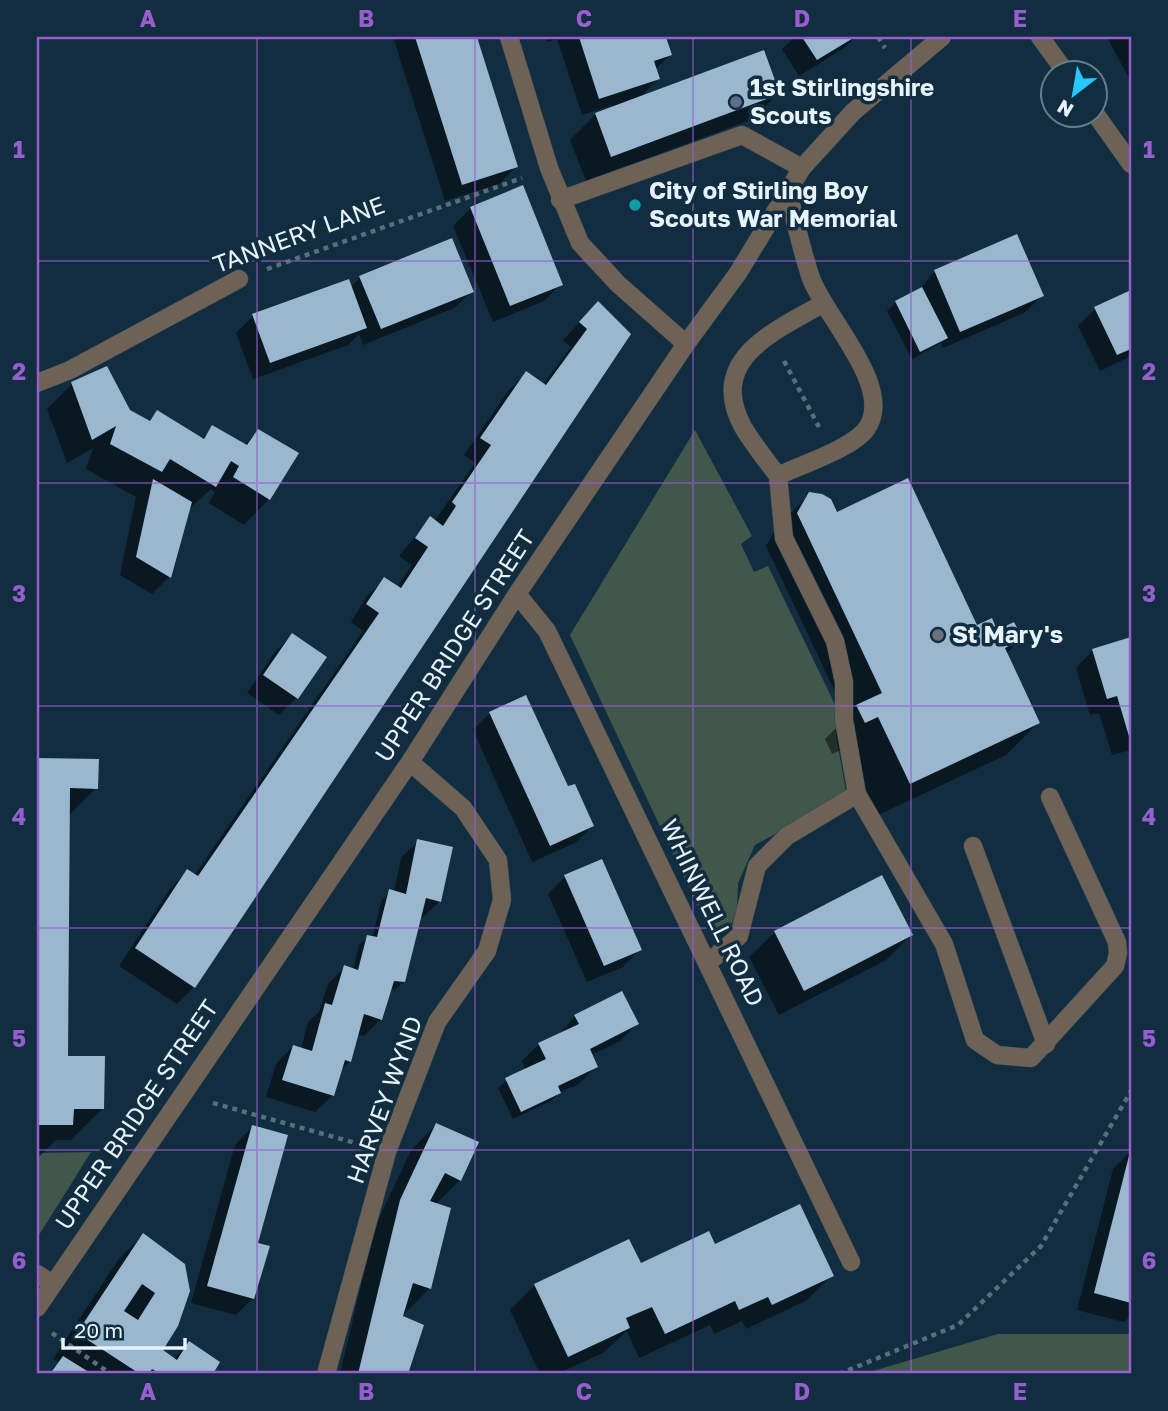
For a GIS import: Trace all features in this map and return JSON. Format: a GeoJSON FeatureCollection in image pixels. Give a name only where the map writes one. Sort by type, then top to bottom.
{"type":"FeatureCollection","features":[{"type":"Feature","properties":{"kind":"street"},"geometry":{"type":"LineString","coordinates":[[509,37],[560,200],[580,243],[618,284],[686,344]]}},
{"type":"Feature","properties":{"kind":"street","name":"UPPER BRIDGE STREET"},"geometry":{"type":"LineString","coordinates":[[37,1308],[180,1094],[410,762],[517,594],[686,344],[738,273],[802,167],[853,112],[942,37]]}},
{"type":"Feature","properties":{"kind":"street"},"geometry":{"type":"LineString","coordinates":[[1040,37],[1057,60]]}},
{"type":"Feature","properties":{"kind":"street"},"geometry":{"type":"LineString","coordinates":[[1106,130],[1131,164]]}},
{"type":"Feature","properties":{"kind":"street"},"geometry":{"type":"LineString","coordinates":[[560,200],[742,135],[802,167]]}},
{"type":"Feature","properties":{"kind":"street"},"geometry":{"type":"LineString","coordinates":[[778,476],[846,444],[867,428],[875,400],[861,366],[811,281],[787,189]]}},
{"type":"Feature","properties":{"kind":"street","name":"TANNERY LANE"},"geometry":{"type":"LineString","coordinates":[[37,383],[70,370],[239,279]]}},
{"type":"Feature","properties":{"kind":"street"},"geometry":{"type":"LineString","coordinates":[[824,303],[763,339],[739,361],[733,390],[742,426],[778,476],[784,538],[835,641],[844,682],[844,720],[857,794],[944,944],[975,1040],[997,1055],[1031,1058],[1115,966],[1118,953],[1117,942],[1049,797]]}},
{"type":"Feature","properties":{"kind":"street","name":"WHINWELL ROAD"},"geometry":{"type":"LineString","coordinates":[[517,594],[547,631],[709,962],[851,1262]]}},
{"type":"Feature","properties":{"kind":"street","name":"HARVEY WYND"},"geometry":{"type":"LineString","coordinates":[[326,1374],[387,1152],[437,1022],[487,951],[502,900],[498,860],[463,808],[410,762]]}},
{"type":"Feature","properties":{"kind":"street"},"geometry":{"type":"LineString","coordinates":[[709,962],[739,936],[757,866],[787,836],[857,794]]}},
{"type":"Feature","properties":{"kind":"street"},"geometry":{"type":"LineString","coordinates":[[973,846],[1046,1044]]}},
{"type":"Feature","properties":{"kind":"street"},"geometry":{"type":"LineString","coordinates":[[37,1274],[53,1284]]}},
{"type":"Feature","properties":{"kind":"path","name":"TANNERY LANE"},"geometry":{"type":"LineString","coordinates":[[239,279],[441,209],[549,167]]}},
{"type":"Feature","properties":{"kind":"path"},"geometry":{"type":"LineString","coordinates":[[839,1374],[958,1325],[1041,1246],[1131,1091]]}},
{"type":"Feature","properties":{"kind":"path"},"geometry":{"type":"LineString","coordinates":[[180,1094],[387,1152]]}},
{"type":"Feature","properties":{"kind":"path"},"geometry":{"type":"LineString","coordinates":[[47,1330],[111,1374]]}},
{"type":"Feature","properties":{"kind":"green space"},"geometry":{"type":"Polygon","coordinates":[[[695,430],[752,536],[741,544],[754,572],[768,566],[840,715],[836,736],[846,791],[832,803],[755,845],[738,883],[737,909],[732,923],[712,937],[570,635],[695,430]]]}},
{"type":"Feature","properties":{"kind":"green space"},"geometry":{"type":"Polygon","coordinates":[[[91,1152],[41,1232],[37,1236],[37,1153],[91,1152]]]}},
{"type":"Feature","properties":{"kind":"green space"},"geometry":{"type":"Polygon","coordinates":[[[998,1334],[1131,1334],[1131,1374],[863,1374],[998,1334]]]}},
{"type":"Feature","properties":{"kind":"building"},"geometry":{"type":"Polygon","coordinates":[[[415,37],[477,37],[518,167],[462,185],[415,37]]]}},
{"type":"Feature","properties":{"kind":"building"},"geometry":{"type":"Polygon","coordinates":[[[579,37],[666,37],[672,55],[654,61],[660,79],[599,99],[579,37]]]}},
{"type":"Feature","properties":{"kind":"building"},"geometry":{"type":"Polygon","coordinates":[[[802,37],[855,37],[817,60],[802,37]]]}},
{"type":"Feature","properties":{"kind":"building"},"geometry":{"type":"Polygon","coordinates":[[[764,50],[780,94],[611,157],[595,113],[764,50]]]}},
{"type":"Feature","properties":{"kind":"building"},"geometry":{"type":"Polygon","coordinates":[[[523,185],[563,285],[510,306],[470,207],[523,185]]]}},
{"type":"Feature","properties":{"kind":"building"},"geometry":{"type":"Polygon","coordinates":[[[1017,234],[1044,296],[960,332],[934,270],[1017,234]]]}},
{"type":"Feature","properties":{"kind":"building"},"geometry":{"type":"Polygon","coordinates":[[[452,238],[474,292],[381,329],[359,276],[452,238]]]}},
{"type":"Feature","properties":{"kind":"building"},"geometry":{"type":"Polygon","coordinates":[[[349,279],[367,328],[270,363],[252,314],[349,279]]]}},
{"type":"Feature","properties":{"kind":"building"},"geometry":{"type":"Polygon","coordinates":[[[922,287],[948,338],[920,352],[895,301],[922,287]]]}},
{"type":"Feature","properties":{"kind":"building"},"geometry":{"type":"Polygon","coordinates":[[[1131,290],[1131,349],[1117,355],[1094,307],[1131,290]]]}},
{"type":"Feature","properties":{"kind":"building"},"geometry":{"type":"Polygon","coordinates":[[[598,301],[631,334],[195,988],[135,948],[187,869],[198,876],[379,613],[366,604],[384,577],[401,588],[428,547],[415,538],[430,516],[443,526],[456,506],[452,502],[491,445],[480,438],[526,371],[546,385],[587,329],[579,322],[598,301]]]}},
{"type":"Feature","properties":{"kind":"building"},"geometry":{"type":"Polygon","coordinates":[[[107,366],[130,410],[150,421],[157,410],[204,439],[212,425],[247,445],[258,429],[299,453],[270,500],[233,477],[239,466],[231,461],[216,487],[170,459],[162,472],[110,444],[116,426],[92,440],[71,382],[107,366]]]}},
{"type":"Feature","properties":{"kind":"building","name":"St Mary's"},"geometry":{"type":"Polygon","coordinates":[[[908,478],[977,625],[992,618],[997,630],[1014,622],[1023,639],[1005,648],[1040,723],[910,784],[878,717],[865,723],[856,705],[882,693],[797,513],[809,492],[831,499],[837,512],[908,478]]]}},
{"type":"Feature","properties":{"kind":"building"},"geometry":{"type":"Polygon","coordinates":[[[153,479],[192,502],[171,578],[136,557],[153,479]]]}},
{"type":"Feature","properties":{"kind":"building"},"geometry":{"type":"Polygon","coordinates":[[[292,633],[327,657],[298,699],[263,675],[292,633]]]}},
{"type":"Feature","properties":{"kind":"building"},"geometry":{"type":"Polygon","coordinates":[[[1131,637],[1131,743],[1117,696],[1107,699],[1092,649],[1131,637]]]}},
{"type":"Feature","properties":{"kind":"building"},"geometry":{"type":"Polygon","coordinates":[[[526,695],[568,786],[575,784],[594,826],[550,846],[489,712],[526,695]]]}},
{"type":"Feature","properties":{"kind":"building"},"geometry":{"type":"Polygon","coordinates":[[[37,758],[99,759],[98,789],[70,788],[68,1056],[105,1056],[104,1109],[74,1109],[73,1125],[37,1125],[37,758]]]}},
{"type":"Feature","properties":{"kind":"building"},"geometry":{"type":"Polygon","coordinates":[[[417,839],[453,847],[441,902],[426,898],[405,982],[394,981],[382,1020],[364,1014],[351,1062],[345,1060],[334,1096],[282,1080],[293,1045],[312,1051],[325,1003],[332,1005],[344,965],[358,970],[367,935],[377,937],[389,889],[406,894],[417,839]]]}},
{"type":"Feature","properties":{"kind":"building"},"geometry":{"type":"Polygon","coordinates":[[[602,859],[642,950],[604,966],[564,875],[602,859]]]}},
{"type":"Feature","properties":{"kind":"building"},"geometry":{"type":"Polygon","coordinates":[[[882,875],[913,935],[804,991],[774,931],[882,875]]]}},
{"type":"Feature","properties":{"kind":"building"},"geometry":{"type":"Polygon","coordinates":[[[622,991],[639,1024],[590,1049],[598,1067],[558,1086],[561,1093],[521,1112],[505,1078],[546,1059],[538,1043],[579,1024],[574,1015],[622,991]]]}},
{"type":"Feature","properties":{"kind":"building"},"geometry":{"type":"Polygon","coordinates":[[[436,1123],[479,1142],[461,1181],[445,1173],[430,1201],[451,1208],[431,1289],[413,1283],[403,1316],[424,1325],[408,1374],[358,1374],[400,1200],[436,1123]]]}},
{"type":"Feature","properties":{"kind":"building"},"geometry":{"type":"Polygon","coordinates":[[[252,1125],[288,1135],[258,1243],[270,1246],[254,1299],[207,1286],[252,1125]]]}},
{"type":"Feature","properties":{"kind":"building"},"geometry":{"type":"Polygon","coordinates":[[[1131,1148],[1131,1303],[1094,1293],[1131,1148]]]}},
{"type":"Feature","properties":{"kind":"building"},"geometry":{"type":"Polygon","coordinates":[[[800,1204],[834,1276],[772,1305],[768,1297],[739,1310],[735,1301],[665,1334],[652,1307],[626,1318],[630,1328],[568,1357],[534,1284],[629,1239],[641,1263],[709,1231],[715,1244],[800,1204]]]}},
{"type":"Feature","properties":{"kind":"building"},"geometry":{"type":"Polygon","coordinates":[[[143,1233],[185,1264],[190,1291],[178,1326],[163,1350],[177,1360],[189,1341],[220,1362],[213,1374],[161,1374],[152,1369],[149,1374],[140,1374],[77,1333],[143,1233]],[[142,1284],[124,1311],[138,1320],[155,1293],[142,1284]]]}},
{"type":"Feature","properties":{"kind":"building"},"geometry":{"type":"Polygon","coordinates":[[[63,1356],[92,1374],[50,1374],[63,1356]]]}},
{"type":"Feature","properties":{"kind":"place","name":"1st Stirlingshire Scouts"},"geometry":{"type":"Point","coordinates":[736,102]}},
{"type":"Feature","properties":{"kind":"place","name":"City of Stirling Boy Scouts War Memorial"},"geometry":{"type":"Point","coordinates":[635,205]}},
{"type":"Feature","properties":{"kind":"place","name":"St Mary's"},"geometry":{"type":"Point","coordinates":[938,635]}}]}
